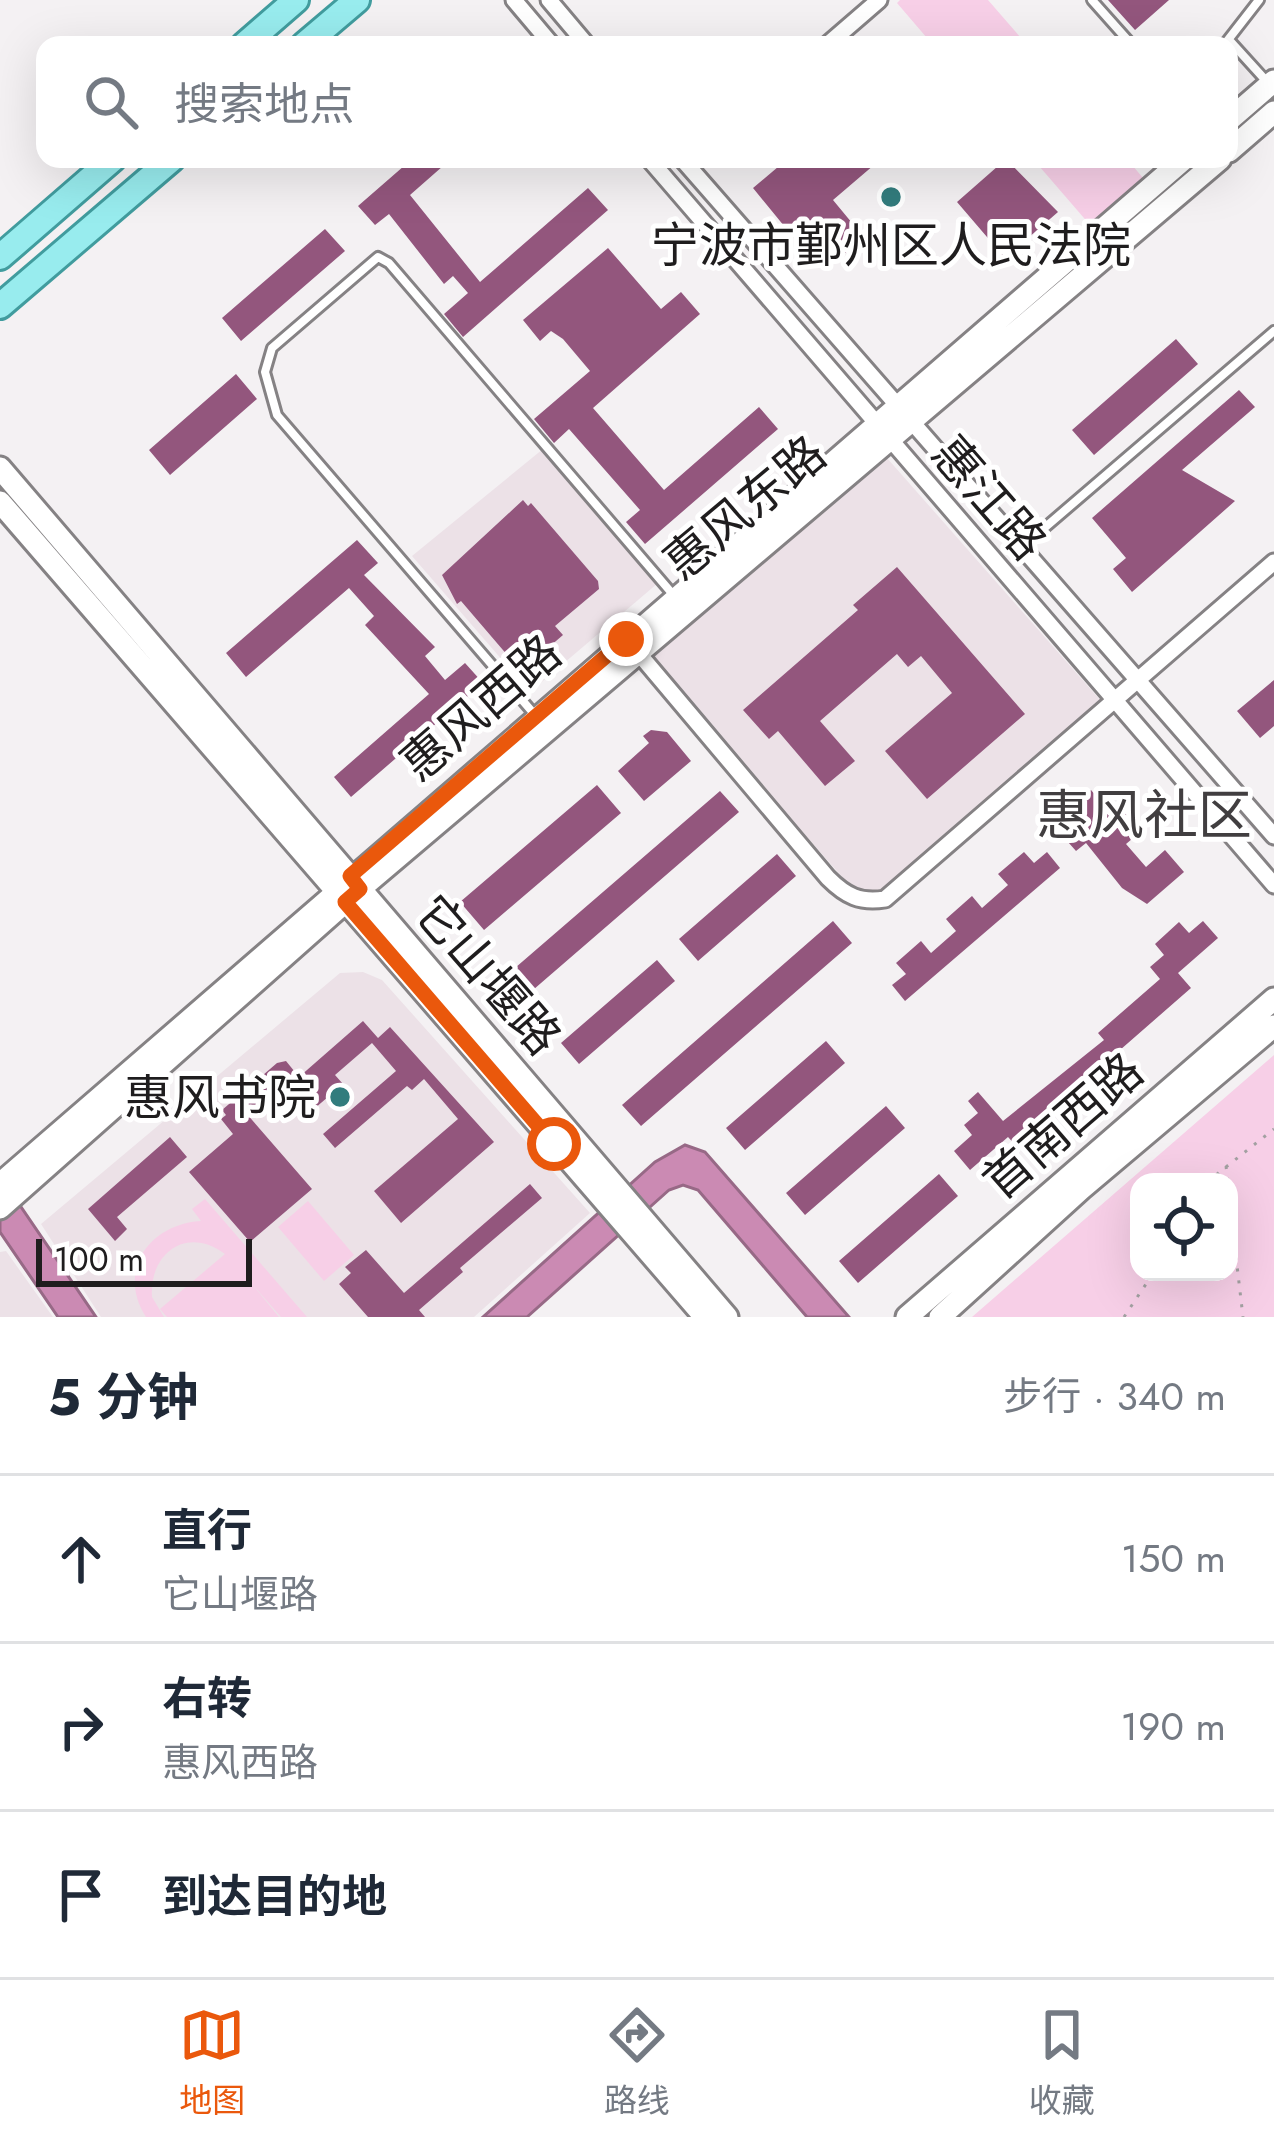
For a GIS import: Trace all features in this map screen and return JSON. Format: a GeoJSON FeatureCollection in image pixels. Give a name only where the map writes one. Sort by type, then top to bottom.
{"type":"FeatureCollection","features":[{"type":"Feature","properties":{"kind":"main road"},"geometry":{"type":"LineString","coordinates":[[254,36],[296,0]]}},
{"type":"Feature","properties":{"kind":"main road"},"geometry":{"type":"LineString","coordinates":[[315,36],[357,0]]}},
{"type":"Feature","properties":{"kind":"main road"},"geometry":{"type":"LineString","coordinates":[[0,257],[102,168]]}},
{"type":"Feature","properties":{"kind":"main road"},"geometry":{"type":"LineString","coordinates":[[0,307],[162,168]]}},
{"type":"Feature","properties":{"kind":"street"},"geometry":{"type":"LineString","coordinates":[[514,0],[544,36]]}},
{"type":"Feature","properties":{"kind":"street"},"geometry":{"type":"LineString","coordinates":[[549,0],[579,36]]}},
{"type":"Feature","properties":{"kind":"street"},"geometry":{"type":"LineString","coordinates":[[837,36],[879,0]]}},
{"type":"Feature","properties":{"kind":"street"},"geometry":{"type":"LineString","coordinates":[[1238,112],[1272,83]]}},
{"type":"Feature","properties":{"kind":"street"},"geometry":{"type":"LineString","coordinates":[[1238,143],[1274,112]]}},
{"type":"Feature","properties":{"kind":"street","name":"惠江路"},"geometry":{"type":"LineString","coordinates":[[656,168],[1274,886]]}},
{"type":"Feature","properties":{"kind":"street"},"geometry":{"type":"LineString","coordinates":[[668,182],[681,168]]}},
{"type":"Feature","properties":{"kind":"street","name":"惠江路"},"geometry":{"type":"LineString","coordinates":[[694,168],[904,416],[1274,836]]}},
{"type":"Feature","properties":{"kind":"street","name":"惠风西路"},"geometry":{"type":"LineString","coordinates":[[542,723],[904,416],[1174,168]]}},
{"type":"Feature","properties":{"kind":"street"},"geometry":{"type":"LineString","coordinates":[[904,416],[1209,168]]}},
{"type":"Feature","properties":{"kind":"street","name":"它山堰路"},"geometry":{"type":"LineString","coordinates":[[0,467],[705,1317]]}},
{"type":"Feature","properties":{"kind":"street","name":"它山堰路"},"geometry":{"type":"LineString","coordinates":[[0,502],[727,1317]]}},
{"type":"Feature","properties":{"kind":"street"},"geometry":{"type":"LineString","coordinates":[[632,645],[828,878],[856,900],[885,899],[1274,562]]}},
{"type":"Feature","properties":{"kind":"street"},"geometry":{"type":"LineString","coordinates":[[0,1208],[10,1184],[542,723]]}},
{"type":"Feature","properties":{"kind":"street","name":"首南西路"},"geometry":{"type":"LineString","coordinates":[[907,1317],[1274,999]]}},
{"type":"Feature","properties":{"kind":"street","name":"首南西路"},"geometry":{"type":"LineString","coordinates":[[940,1317],[1274,1026]]}},
{"type":"Feature","properties":{"kind":"lane"},"geometry":{"type":"LineString","coordinates":[[1092,0],[1124,36]]}},
{"type":"Feature","properties":{"kind":"lane"},"geometry":{"type":"LineString","coordinates":[[1232,36],[1259,0]]}},
{"type":"Feature","properties":{"kind":"lane"},"geometry":{"type":"LineString","coordinates":[[1238,53],[1272,83]]}},
{"type":"Feature","properties":{"kind":"lane"},"geometry":{"type":"LineString","coordinates":[[542,723],[277,416],[265,372],[272,348],[378,257],[389,263],[681,604]]}},
{"type":"Feature","properties":{"kind":"lane"},"geometry":{"type":"LineString","coordinates":[[1020,549],[1274,331]]}},
{"type":"Feature","properties":{"kind":"path"},"geometry":{"type":"LineString","coordinates":[[1216,1173],[1274,1129]]}},
{"type":"Feature","properties":{"kind":"path"},"geometry":{"type":"LineString","coordinates":[[1226,1163],[1227,1173]]}},
{"type":"Feature","properties":{"kind":"path"},"geometry":{"type":"LineString","coordinates":[[1124,1317],[1148,1281]]}},
{"type":"Feature","properties":{"kind":"path"},"geometry":{"type":"LineString","coordinates":[[1238,1281],[1243,1317]]}},
{"type":"Feature","properties":{"kind":"shaded area"},"geometry":{"type":"Polygon","coordinates":[[[988,0],[1019,36],[925,36],[897,3],[988,0]]]}},
{"type":"Feature","properties":{"kind":"shaded area"},"geometry":{"type":"Polygon","coordinates":[[[1041,168],[1135,168],[1143,178],[1090,225],[1041,168]]]}},
{"type":"Feature","properties":{"kind":"shaded area"},"geometry":{"type":"Polygon","coordinates":[[[543,449],[658,583],[530,692],[412,556],[543,449]]]}},
{"type":"Feature","properties":{"kind":"shaded area"},"geometry":{"type":"Polygon","coordinates":[[[887,458],[1102,702],[886,889],[857,894],[651,659],[887,458]]]}},
{"type":"Feature","properties":{"kind":"shaded area","name":"惠风书院"},"geometry":{"type":"Polygon","coordinates":[[[363,972],[382,980],[590,1213],[474,1317],[101,1317],[41,1224],[340,973],[363,972]]]}},
{"type":"Feature","properties":{"kind":"shaded area"},"geometry":{"type":"Polygon","coordinates":[[[1274,1055],[1274,1317],[972,1317],[1130,1180],[1130,1281],[1238,1281],[1238,1173],[1138,1173],[1274,1055]]]}},
{"type":"Feature","properties":{"kind":"shaded area"},"geometry":{"type":"Polygon","coordinates":[[[685,1145],[705,1152],[849,1317],[807,1317],[698,1190],[683,1185],[669,1190],[527,1317],[483,1317],[655,1162],[685,1145]]]}},
{"type":"Feature","properties":{"kind":"shaded area"},"geometry":{"type":"Polygon","coordinates":[[[0,1176],[96,1317],[58,1317],[0,1232],[0,1176]]]}},
{"type":"Feature","properties":{"kind":"shaded area"},"geometry":{"type":"Polygon","coordinates":[[[205,1199],[307,1317],[281,1317],[252,1284],[279,1317],[167,1317],[160,1309],[225,1254],[197,1242],[184,1243],[164,1256],[152,1297],[164,1317],[146,1317],[135,1283],[143,1252],[167,1231],[201,1221],[192,1209],[205,1199]]]}},
{"type":"Feature","properties":{"kind":"shaded area"},"geometry":{"type":"Polygon","coordinates":[[[308,1201],[354,1255],[324,1281],[278,1227],[308,1201]]]}},
{"type":"Feature","properties":{"kind":"shaded area"},"geometry":{"type":"Polygon","coordinates":[[[6,1251],[53,1317],[0,1317],[0,1252],[6,1251]]]}},
{"type":"Feature","properties":{"kind":"building"},"geometry":{"type":"Polygon","coordinates":[[[1108,0],[1169,0],[1135,30],[1108,0]]]}},
{"type":"Feature","properties":{"kind":"building"},"geometry":{"type":"Polygon","coordinates":[[[402,168],[441,168],[410,195],[480,282],[588,188],[608,210],[463,337],[444,314],[468,293],[453,276],[444,284],[389,214],[375,225],[358,206],[402,168]]]}},
{"type":"Feature","properties":{"kind":"building"},"geometry":{"type":"Polygon","coordinates":[[[777,168],[870,168],[833,200],[857,229],[863,223],[870,232],[826,269],[818,261],[824,256],[798,225],[789,232],[753,188],[777,168]]]}},
{"type":"Feature","properties":{"kind":"building"},"geometry":{"type":"Polygon","coordinates":[[[996,168],[1015,168],[1058,212],[1005,258],[957,202],[996,168]]]}},
{"type":"Feature","properties":{"kind":"building"},"geometry":{"type":"Polygon","coordinates":[[[325,229],[345,251],[241,341],[222,318],[325,229]]]}},
{"type":"Feature","properties":{"kind":"building"},"geometry":{"type":"Polygon","coordinates":[[[608,248],[661,309],[681,292],[700,314],[593,408],[664,490],[759,407],[778,429],[645,544],[626,522],[640,510],[569,429],[554,443],[534,419],[590,371],[563,339],[551,331],[540,341],[523,320],[608,248]]]}},
{"type":"Feature","properties":{"kind":"building"},"geometry":{"type":"Polygon","coordinates":[[[1176,339],[1198,364],[1094,455],[1072,430],[1176,339]]]}},
{"type":"Feature","properties":{"kind":"building"},"geometry":{"type":"Polygon","coordinates":[[[236,374],[257,399],[170,475],[149,450],[236,374]]]}},
{"type":"Feature","properties":{"kind":"building"},"geometry":{"type":"Polygon","coordinates":[[[1239,390],[1255,407],[1182,470],[1235,501],[1132,592],[1113,569],[1126,558],[1092,518],[1239,390]]]}},
{"type":"Feature","properties":{"kind":"building"},"geometry":{"type":"Polygon","coordinates":[[[523,500],[528,506],[531,503],[598,581],[599,589],[555,626],[563,635],[521,671],[461,601],[457,604],[442,575],[523,500]]]}},
{"type":"Feature","properties":{"kind":"building"},"geometry":{"type":"Polygon","coordinates":[[[357,540],[378,563],[364,575],[435,647],[425,656],[445,680],[465,663],[483,683],[351,797],[334,777],[429,694],[365,625],[374,616],[349,588],[246,677],[226,653],[357,540]]]}},
{"type":"Feature","properties":{"kind":"building"},"geometry":{"type":"Polygon","coordinates":[[[897,567],[1025,714],[927,799],[885,751],[952,693],[921,656],[908,667],[897,654],[820,721],[855,761],[825,786],[778,731],[769,739],[743,710],[858,610],[853,605],[897,567]]]}},
{"type":"Feature","properties":{"kind":"building"},"geometry":{"type":"Polygon","coordinates":[[[1274,680],[1274,726],[1260,738],[1237,711],[1274,680]]]}},
{"type":"Feature","properties":{"kind":"building"},"geometry":{"type":"Polygon","coordinates":[[[651,730],[667,732],[691,761],[644,801],[618,771],[649,743],[643,736],[651,730]]]}},
{"type":"Feature","properties":{"kind":"building"},"geometry":{"type":"Polygon","coordinates":[[[597,785],[621,813],[484,930],[460,902],[597,785]]]}},
{"type":"Feature","properties":{"kind":"building"},"geometry":{"type":"Polygon","coordinates":[[[1091,790],[1114,817],[1126,806],[1145,828],[1126,844],[1146,867],[1165,850],[1184,872],[1147,904],[1122,888],[1086,843],[1076,851],[1052,824],[1091,790]]]}},
{"type":"Feature","properties":{"kind":"building"},"geometry":{"type":"Polygon","coordinates":[[[720,791],[739,812],[526,996],[508,974],[720,791]]]}},
{"type":"Feature","properties":{"kind":"building"},"geometry":{"type":"Polygon","coordinates":[[[1024,852],[1034,863],[1047,852],[1060,868],[905,1001],[892,985],[906,974],[896,963],[921,941],[931,953],[956,931],[946,919],[972,896],[982,908],[1008,885],[998,874],[1024,852]]]}},
{"type":"Feature","properties":{"kind":"building"},"geometry":{"type":"Polygon","coordinates":[[[777,854],[796,876],[698,961],[679,939],[777,854]]]}},
{"type":"Feature","properties":{"kind":"building"},"geometry":{"type":"Polygon","coordinates":[[[833,921],[852,943],[641,1126],[622,1105],[833,921]]]}},
{"type":"Feature","properties":{"kind":"building"},"geometry":{"type":"Polygon","coordinates":[[[1203,921],[1218,938],[1178,973],[1191,988],[1049,1112],[1053,1117],[1018,1148],[1008,1137],[970,1170],[954,1151],[972,1135],[964,1125],[978,1113],[968,1101],[978,1092],[1003,1121],[1104,1040],[1098,1033],[1160,979],[1150,967],[1164,955],[1155,944],[1179,922],[1189,933],[1203,921]]]}},
{"type":"Feature","properties":{"kind":"building"},"geometry":{"type":"Polygon","coordinates":[[[657,960],[675,981],[579,1064],[561,1043],[657,960]]]}},
{"type":"Feature","properties":{"kind":"building"},"geometry":{"type":"Polygon","coordinates":[[[363,1021],[378,1038],[390,1027],[494,1142],[401,1223],[374,1191],[458,1119],[424,1079],[412,1090],[407,1086],[335,1148],[323,1134],[396,1071],[372,1043],[335,1075],[343,1084],[307,1115],[280,1084],[246,1113],[312,1189],[250,1242],[189,1172],[233,1134],[221,1119],[226,1115],[222,1110],[277,1063],[286,1061],[299,1077],[363,1021]]]}},
{"type":"Feature","properties":{"kind":"building"},"geometry":{"type":"Polygon","coordinates":[[[826,1041],[845,1063],[745,1150],[726,1128],[826,1041]]]}},
{"type":"Feature","properties":{"kind":"building"},"geometry":{"type":"Polygon","coordinates":[[[886,1106],[905,1128],[805,1215],[786,1193],[886,1106]]]}},
{"type":"Feature","properties":{"kind":"building"},"geometry":{"type":"Polygon","coordinates":[[[170,1137],[187,1157],[117,1217],[127,1229],[115,1241],[88,1209],[170,1137]]]}},
{"type":"Feature","properties":{"kind":"building"},"geometry":{"type":"Polygon","coordinates":[[[939,1174],[958,1196],[858,1283],[839,1261],[939,1174]]]}},
{"type":"Feature","properties":{"kind":"building"},"geometry":{"type":"Polygon","coordinates":[[[530,1184],[542,1198],[460,1268],[463,1272],[419,1310],[425,1317],[368,1317],[339,1284],[351,1273],[345,1267],[366,1250],[404,1293],[530,1184]]]}},
{"type":"Feature","properties":{"kind":"place","name":"宁波市鄞州区人民法院"},"geometry":{"type":"Point","coordinates":[891,197]}},
{"type":"Feature","properties":{"kind":"place","name":"惠风书院"},"geometry":{"type":"Point","coordinates":[340,1097]}},
{"type":"Feature","properties":{"kind":"district","name":"惠风社区"},"geometry":{"type":"Point","coordinates":[1144,815]}},
{"type":"Feature","properties":{"kind":"route"},"geometry":{"type":"LineString","coordinates":[[554,1144],[345,902],[360,889],[350,876],[626,639]]}}]}
